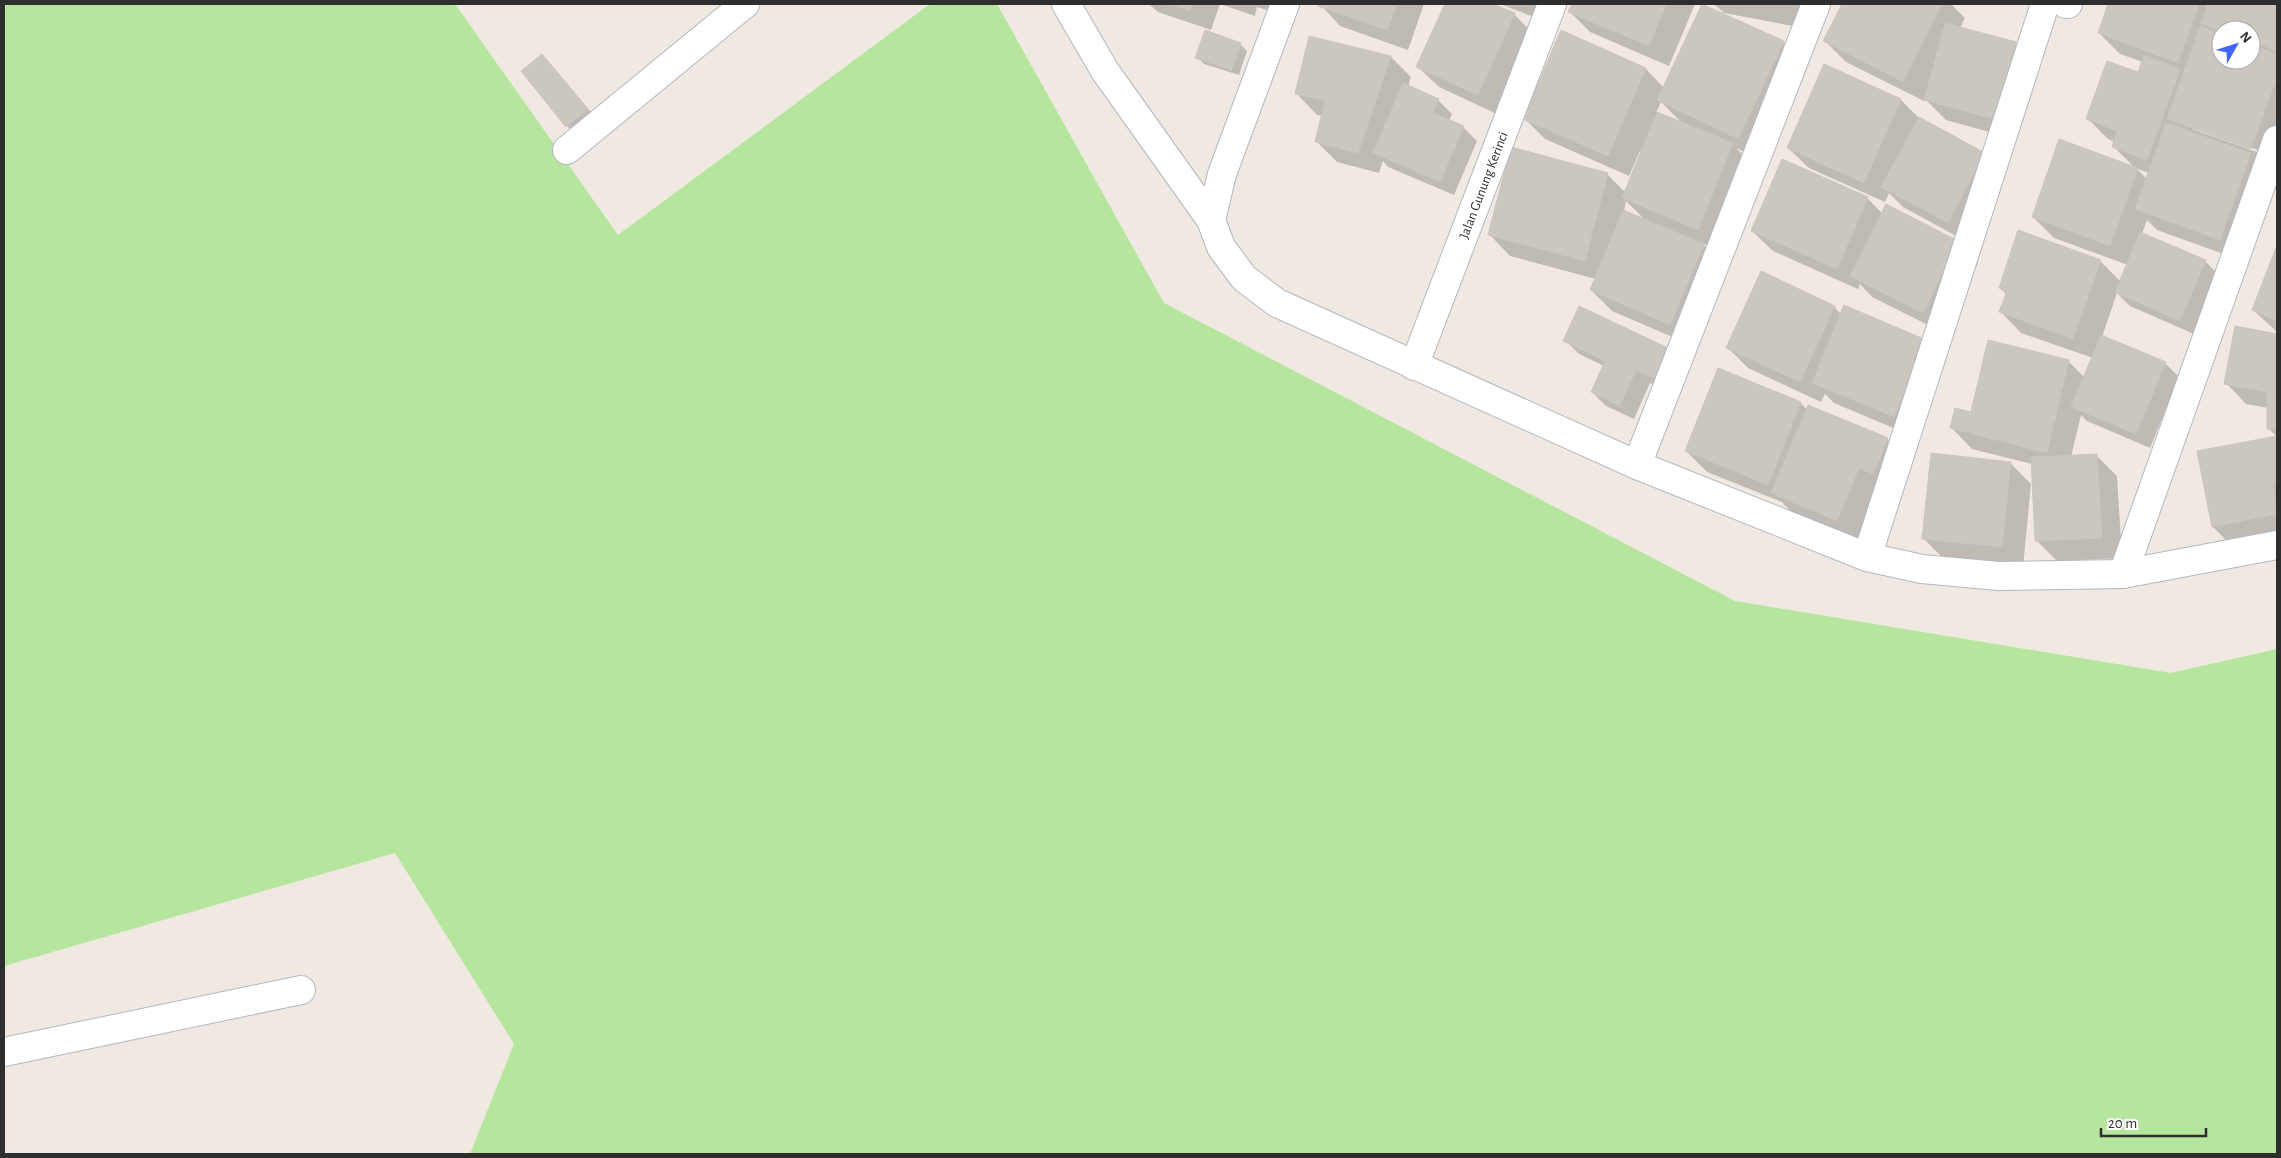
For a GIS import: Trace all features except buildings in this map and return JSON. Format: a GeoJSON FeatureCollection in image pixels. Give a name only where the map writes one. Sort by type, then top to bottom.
{"type":"FeatureCollection","features":[{"type":"Feature","properties":{"kind":"street"},"geometry":{"type":"LineString","coordinates":[[567,150],[744,4]]}},
{"type":"Feature","properties":{"kind":"street"},"geometry":{"type":"LineString","coordinates":[[1066,4],[1105,72],[1211,220],[1221,247],[1244,278],[1277,303],[1414,366],[1637,465],[1867,557],[1922,569],[1998,576],[2124,574],[2277,545]]}},
{"type":"Feature","properties":{"kind":"street"},"geometry":{"type":"LineString","coordinates":[[1211,220],[1222,174],[1285,4]]}},
{"type":"Feature","properties":{"kind":"street","name":"Jalan Gunung Kerinci"},"geometry":{"type":"LineString","coordinates":[[1414,366],[1552,4]]}},
{"type":"Feature","properties":{"kind":"street"},"geometry":{"type":"LineString","coordinates":[[1637,465],[1816,4]]}},
{"type":"Feature","properties":{"kind":"street"},"geometry":{"type":"LineString","coordinates":[[1867,557],[2045,4]]}},
{"type":"Feature","properties":{"kind":"street"},"geometry":{"type":"LineString","coordinates":[[2124,574],[2277,140]]}},
{"type":"Feature","properties":{"kind":"street"},"geometry":{"type":"LineString","coordinates":[[4,1052],[301,990]]}},
{"type":"Feature","properties":{"kind":"green space"},"geometry":{"type":"Polygon","coordinates":[[[4,4],[455,4],[618,235],[930,4],[997,4],[1164,303],[1735,601],[2171,673],[2277,649],[2277,1154],[470,1154],[514,1044],[395,853],[4,966],[4,4]]]}}]}
